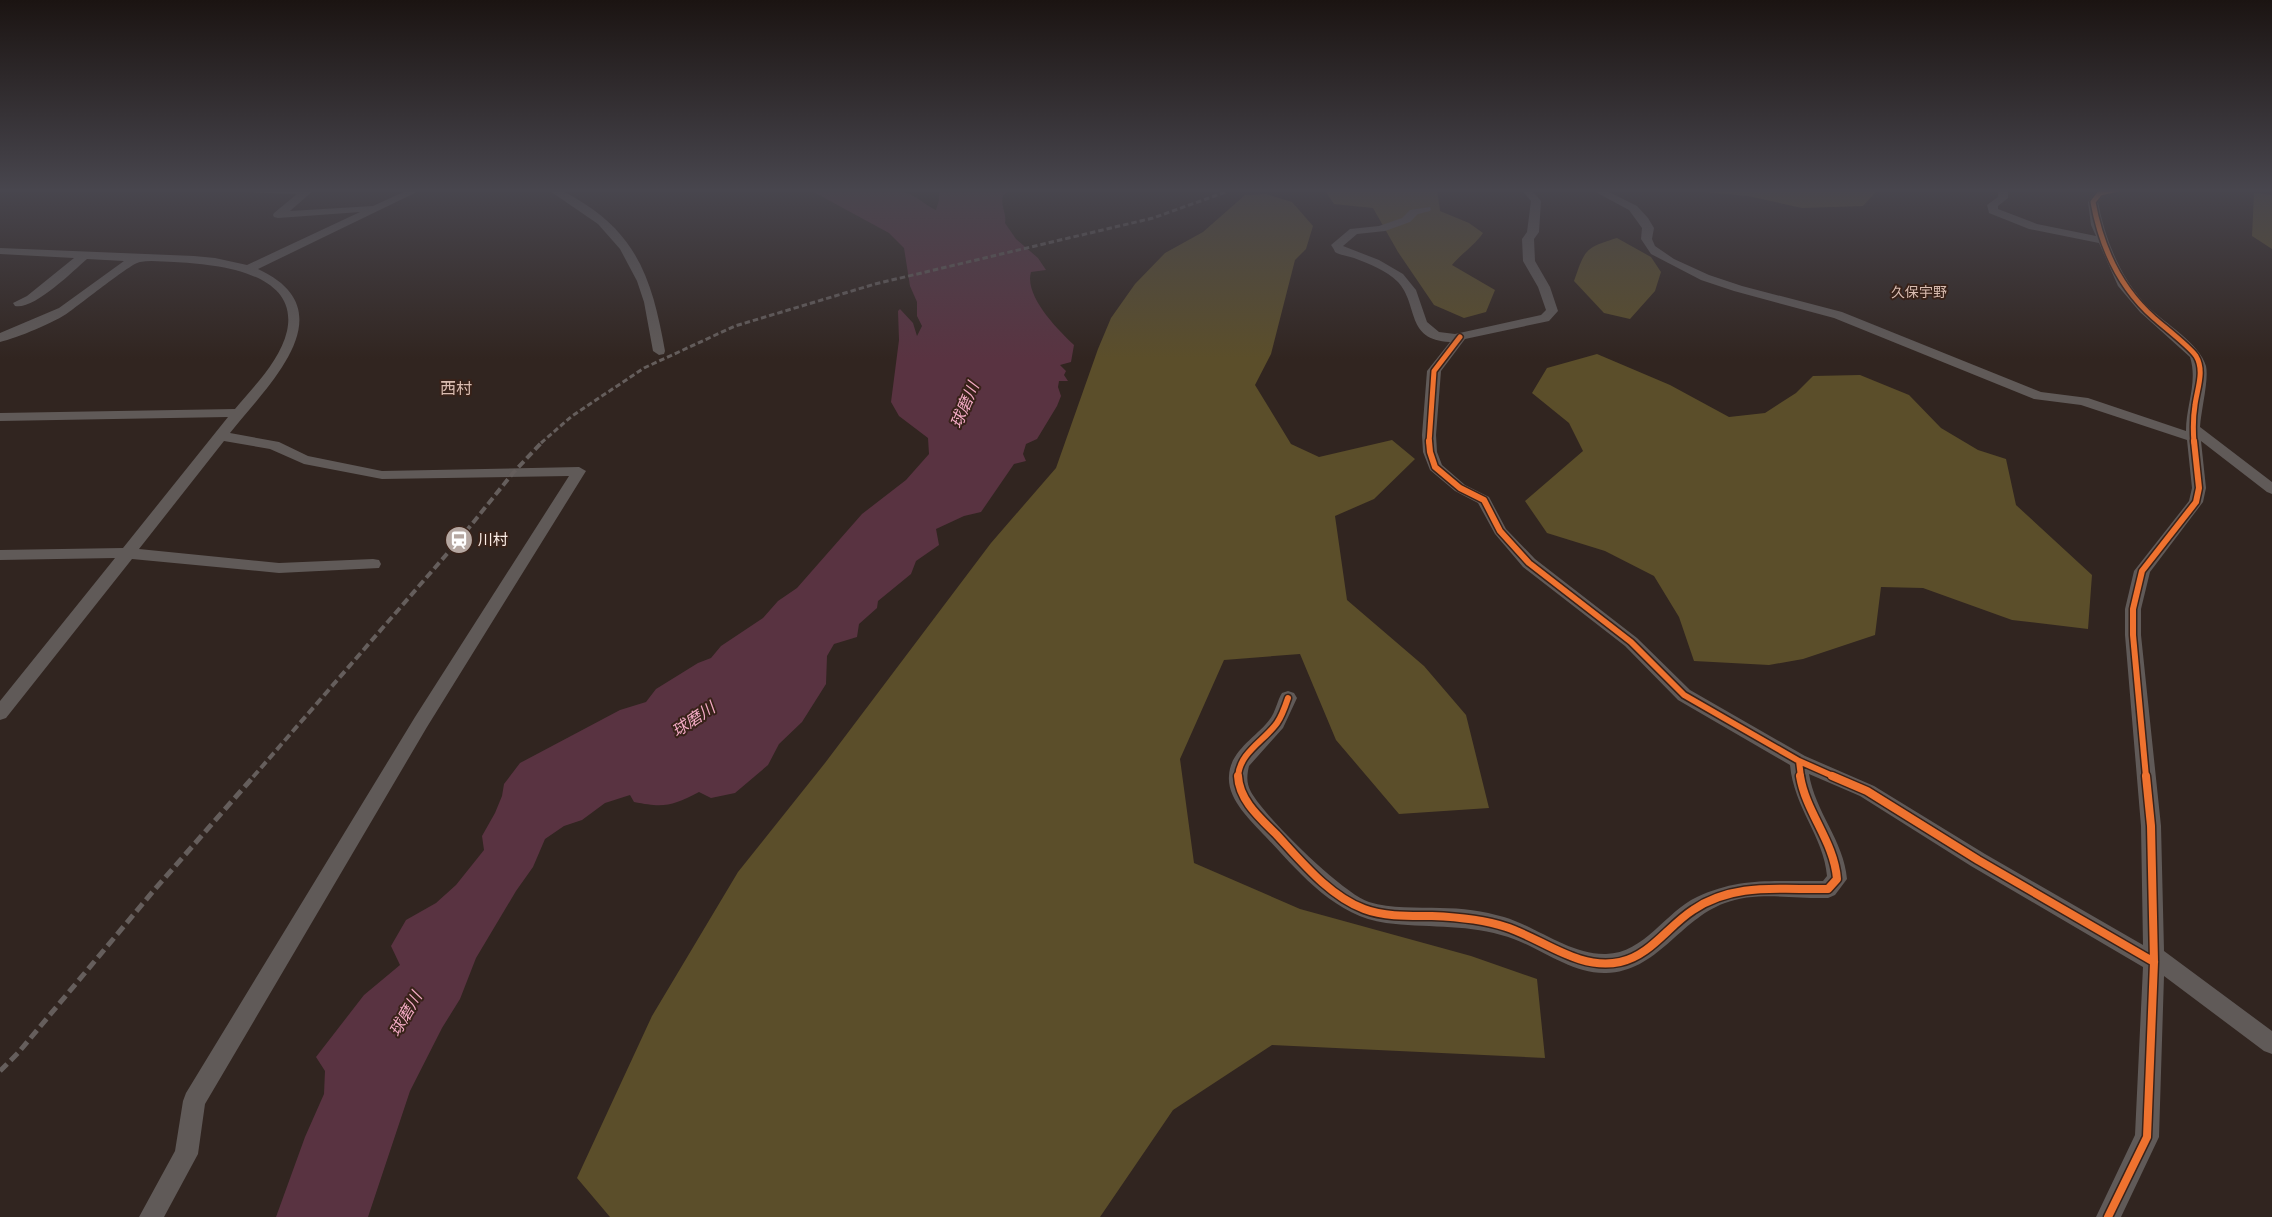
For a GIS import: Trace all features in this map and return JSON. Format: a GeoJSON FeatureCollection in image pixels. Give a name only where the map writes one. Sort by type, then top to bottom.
{"type":"FeatureCollection","features":[{"type":"Feature","properties":{"kind":"street"},"geometry":{"type":"LineString","coordinates":[[248,268],[295,246]]}},
{"type":"Feature","properties":{"kind":"street"},"geometry":{"type":"LineString","coordinates":[[623,246],[636,267],[651,304],[659,351]]}},
{"type":"Feature","properties":{"kind":"street"},"geometry":{"type":"LineString","coordinates":[[1337,246],[1340,250],[1380,264],[1406,284],[1422,324],[1432,334],[1446,338],[1460,337],[1478,331],[1544,318],[1552,311],[1544,287],[1529,261],[1528,246]]}},
{"type":"Feature","properties":{"kind":"street"},"geometry":{"type":"LineString","coordinates":[[1649,246],[1656,254],[1705,279],[1736,290],[1809,306],[1838,315],[2039,396],[2083,401],[2194,433],[2272,489]]}},
{"type":"Feature","properties":{"kind":"street"},"geometry":{"type":"LineString","coordinates":[[2107,246],[2122,284],[2144,309],[2196,356],[2200,368],[2200,384],[2195,404],[2194,433],[2199,488],[2196,502],[2142,571],[2133,609],[2133,635],[2151,826],[2153,958],[2147,1137],[2108,1217]]}},
{"type":"Feature","properties":{"kind":"street"},"geometry":{"type":"LineString","coordinates":[[0,251],[215,263],[248,268],[267,277],[280,287],[290,300],[294,313],[294,330],[289,346],[278,364],[0,713]]}},
{"type":"Feature","properties":{"kind":"street"},"geometry":{"type":"LineString","coordinates":[[18,302],[31,299],[85,255]]}},
{"type":"Feature","properties":{"kind":"street"},"geometry":{"type":"LineString","coordinates":[[0,338],[63,311],[136,258]]}},
{"type":"Feature","properties":{"kind":"street"},"geometry":{"type":"LineString","coordinates":[[1460,337],[1434,370],[1431,421],[1428,435],[1430,452],[1435,466],[1460,488],[1484,500],[1500,531],[1529,563],[1631,642],[1684,695],[1798,761],[1867,791],[1978,860],[2153,958],[2272,1044]]}},
{"type":"Feature","properties":{"kind":"street"},"geometry":{"type":"LineString","coordinates":[[0,417],[238,413]]}},
{"type":"Feature","properties":{"kind":"street"},"geometry":{"type":"LineString","coordinates":[[151,1217],[186,1154],[194,1101],[421,722],[578,471],[382,474],[304,460],[274,445],[220,436]]}},
{"type":"Feature","properties":{"kind":"street"},"geometry":{"type":"LineString","coordinates":[[2252,473],[2272,473]]}},
{"type":"Feature","properties":{"kind":"street"},"geometry":{"type":"LineString","coordinates":[[0,555],[127,553],[279,568],[373,564]]}},
{"type":"Feature","properties":{"kind":"street"},"geometry":{"type":"LineString","coordinates":[[1288,698],[1277,722],[1242,760],[1238,773],[1238,784],[1252,809],[1289,850],[1347,901],[1366,910],[1402,916],[1453,917],[1504,927],[1572,956],[1598,963],[1620,962],[1642,952],[1700,904],[1720,895],[1748,888],[1828,889],[1837,879],[1835,857],[1807,803],[1801,783],[1798,761]]}},
{"type":"Feature","properties":{"kind":"shaded area"},"geometry":{"type":"Polygon","coordinates":[[[1178,246],[1307,246],[1295,260],[1271,354],[1255,385],[1291,444],[1319,457],[1392,440],[1415,459],[1374,499],[1335,516],[1347,600],[1424,666],[1466,715],[1489,808],[1399,814],[1336,740],[1300,654],[1224,660],[1180,759],[1194,863],[1300,909],[1471,956],[1537,979],[1545,1058],[1272,1045],[1173,1110],[1100,1217],[610,1217],[577,1178],[652,1016],[738,872],[825,763],[991,543],[1056,468],[1098,349],[1111,318],[1135,284],[1165,253],[1178,246]]]}},
{"type":"Feature","properties":{"kind":"shaded area"},"geometry":{"type":"Polygon","coordinates":[[[1394,246],[1472,246],[1452,265],[1495,290],[1486,312],[1464,318],[1434,305],[1394,246]]]}},
{"type":"Feature","properties":{"kind":"shaded area"},"geometry":{"type":"Polygon","coordinates":[[[1596,246],[1631,246],[1651,257],[1661,272],[1655,291],[1630,319],[1604,313],[1574,281],[1584,256],[1596,246]]]}},
{"type":"Feature","properties":{"kind":"shaded area"},"geometry":{"type":"Polygon","coordinates":[[[1597,354],[1670,385],[1729,417],[1765,413],[1796,393],[1813,376],[1860,375],[1909,395],[1941,428],[1978,450],[2006,459],[2016,505],[2092,575],[2088,629],[2012,620],[1923,588],[1881,587],[1875,635],[1803,659],[1769,665],[1694,661],[1679,617],[1654,576],[1605,551],[1547,533],[1525,501],[1583,451],[1569,423],[1532,393],[1547,368],[1597,354]]]}},
{"type":"Feature","properties":{"kind":"water","name":"球磨川"},"geometry":{"type":"Polygon","coordinates":[[[902,246],[1024,246],[1038,258],[1046,270],[1031,272],[1030,281],[1037,302],[1052,322],[1074,345],[1071,362],[1060,365],[1066,371],[1064,375],[1068,381],[1059,381],[1058,387],[1061,396],[1057,406],[1037,439],[1026,444],[1023,454],[1026,461],[1014,464],[981,512],[964,516],[936,529],[939,545],[916,561],[911,574],[878,601],[877,608],[859,624],[857,637],[834,644],[827,656],[826,684],[802,722],[779,744],[768,765],[735,793],[711,798],[699,792],[674,803],[661,805],[634,802],[630,795],[605,803],[582,820],[564,826],[545,839],[533,867],[516,891],[476,958],[460,999],[442,1028],[410,1091],[368,1217],[276,1217],[305,1137],[324,1094],[325,1071],[316,1057],[364,995],[400,965],[391,946],[406,920],[436,903],[456,885],[484,850],[482,836],[495,813],[502,796],[504,784],[520,763],[620,710],[646,702],[656,689],[698,663],[711,658],[721,646],[763,618],[778,601],[797,588],[862,514],[906,480],[929,454],[928,438],[899,416],[891,402],[899,340],[898,311],[900,309],[913,323],[917,336],[922,326],[917,316],[917,302],[910,286],[904,248],[902,246]]]}},
{"type":"Feature","properties":{"kind":"railway"},"geometry":{"type":"LineString","coordinates":[[542,442],[572,416],[644,368],[735,326],[875,284],[1036,246]]}},
{"type":"Feature","properties":{"kind":"railway"},"geometry":{"type":"LineString","coordinates":[[253,777],[459,540],[513,473],[542,442]]}},
{"type":"Feature","properties":{"kind":"railway"},"geometry":{"type":"LineString","coordinates":[[0,1071],[18,1053],[155,889],[254,776]]}},
{"type":"Feature","properties":{"kind":"cycle path"},"geometry":{"type":"LineString","coordinates":[[2106,246],[2122,283],[2144,309],[2196,356],[2200,368],[2200,384],[2195,404],[2193,428],[2199,488],[2196,502],[2142,571],[2133,609],[2133,635],[2151,826],[2154,962],[2150,1087],[2147,1137],[2108,1217]]}},
{"type":"Feature","properties":{"kind":"cycle path"},"geometry":{"type":"LineString","coordinates":[[1460,337],[1434,371],[1429,435],[1430,452],[1435,467],[1460,488],[1484,500],[1500,531],[1529,563],[1631,642],[1684,695],[1799,761],[1867,791],[1978,860],[2154,962]]}},
{"type":"Feature","properties":{"kind":"cycle path"},"geometry":{"type":"LineString","coordinates":[[1288,698],[1277,723],[1251,750],[1240,765],[1238,783],[1240,790],[1254,811],[1295,855],[1331,889],[1366,910],[1377,913],[1441,916],[1493,923],[1520,932],[1576,958],[1605,964],[1620,962],[1643,952],[1692,910],[1719,896],[1750,889],[1765,888],[1828,889],[1837,879],[1834,859],[1806,798],[1799,761]]}},
{"type":"Feature","properties":{"kind":"place","name":"川村"},"geometry":{"type":"Point","coordinates":[459,540]}},
{"type":"Feature","properties":{"kind":"district","name":"久保宇野"},"geometry":{"type":"Point","coordinates":[1919,292]}},
{"type":"Feature","properties":{"kind":"district","name":"西村"},"geometry":{"type":"Point","coordinates":[456,388]}}]}
